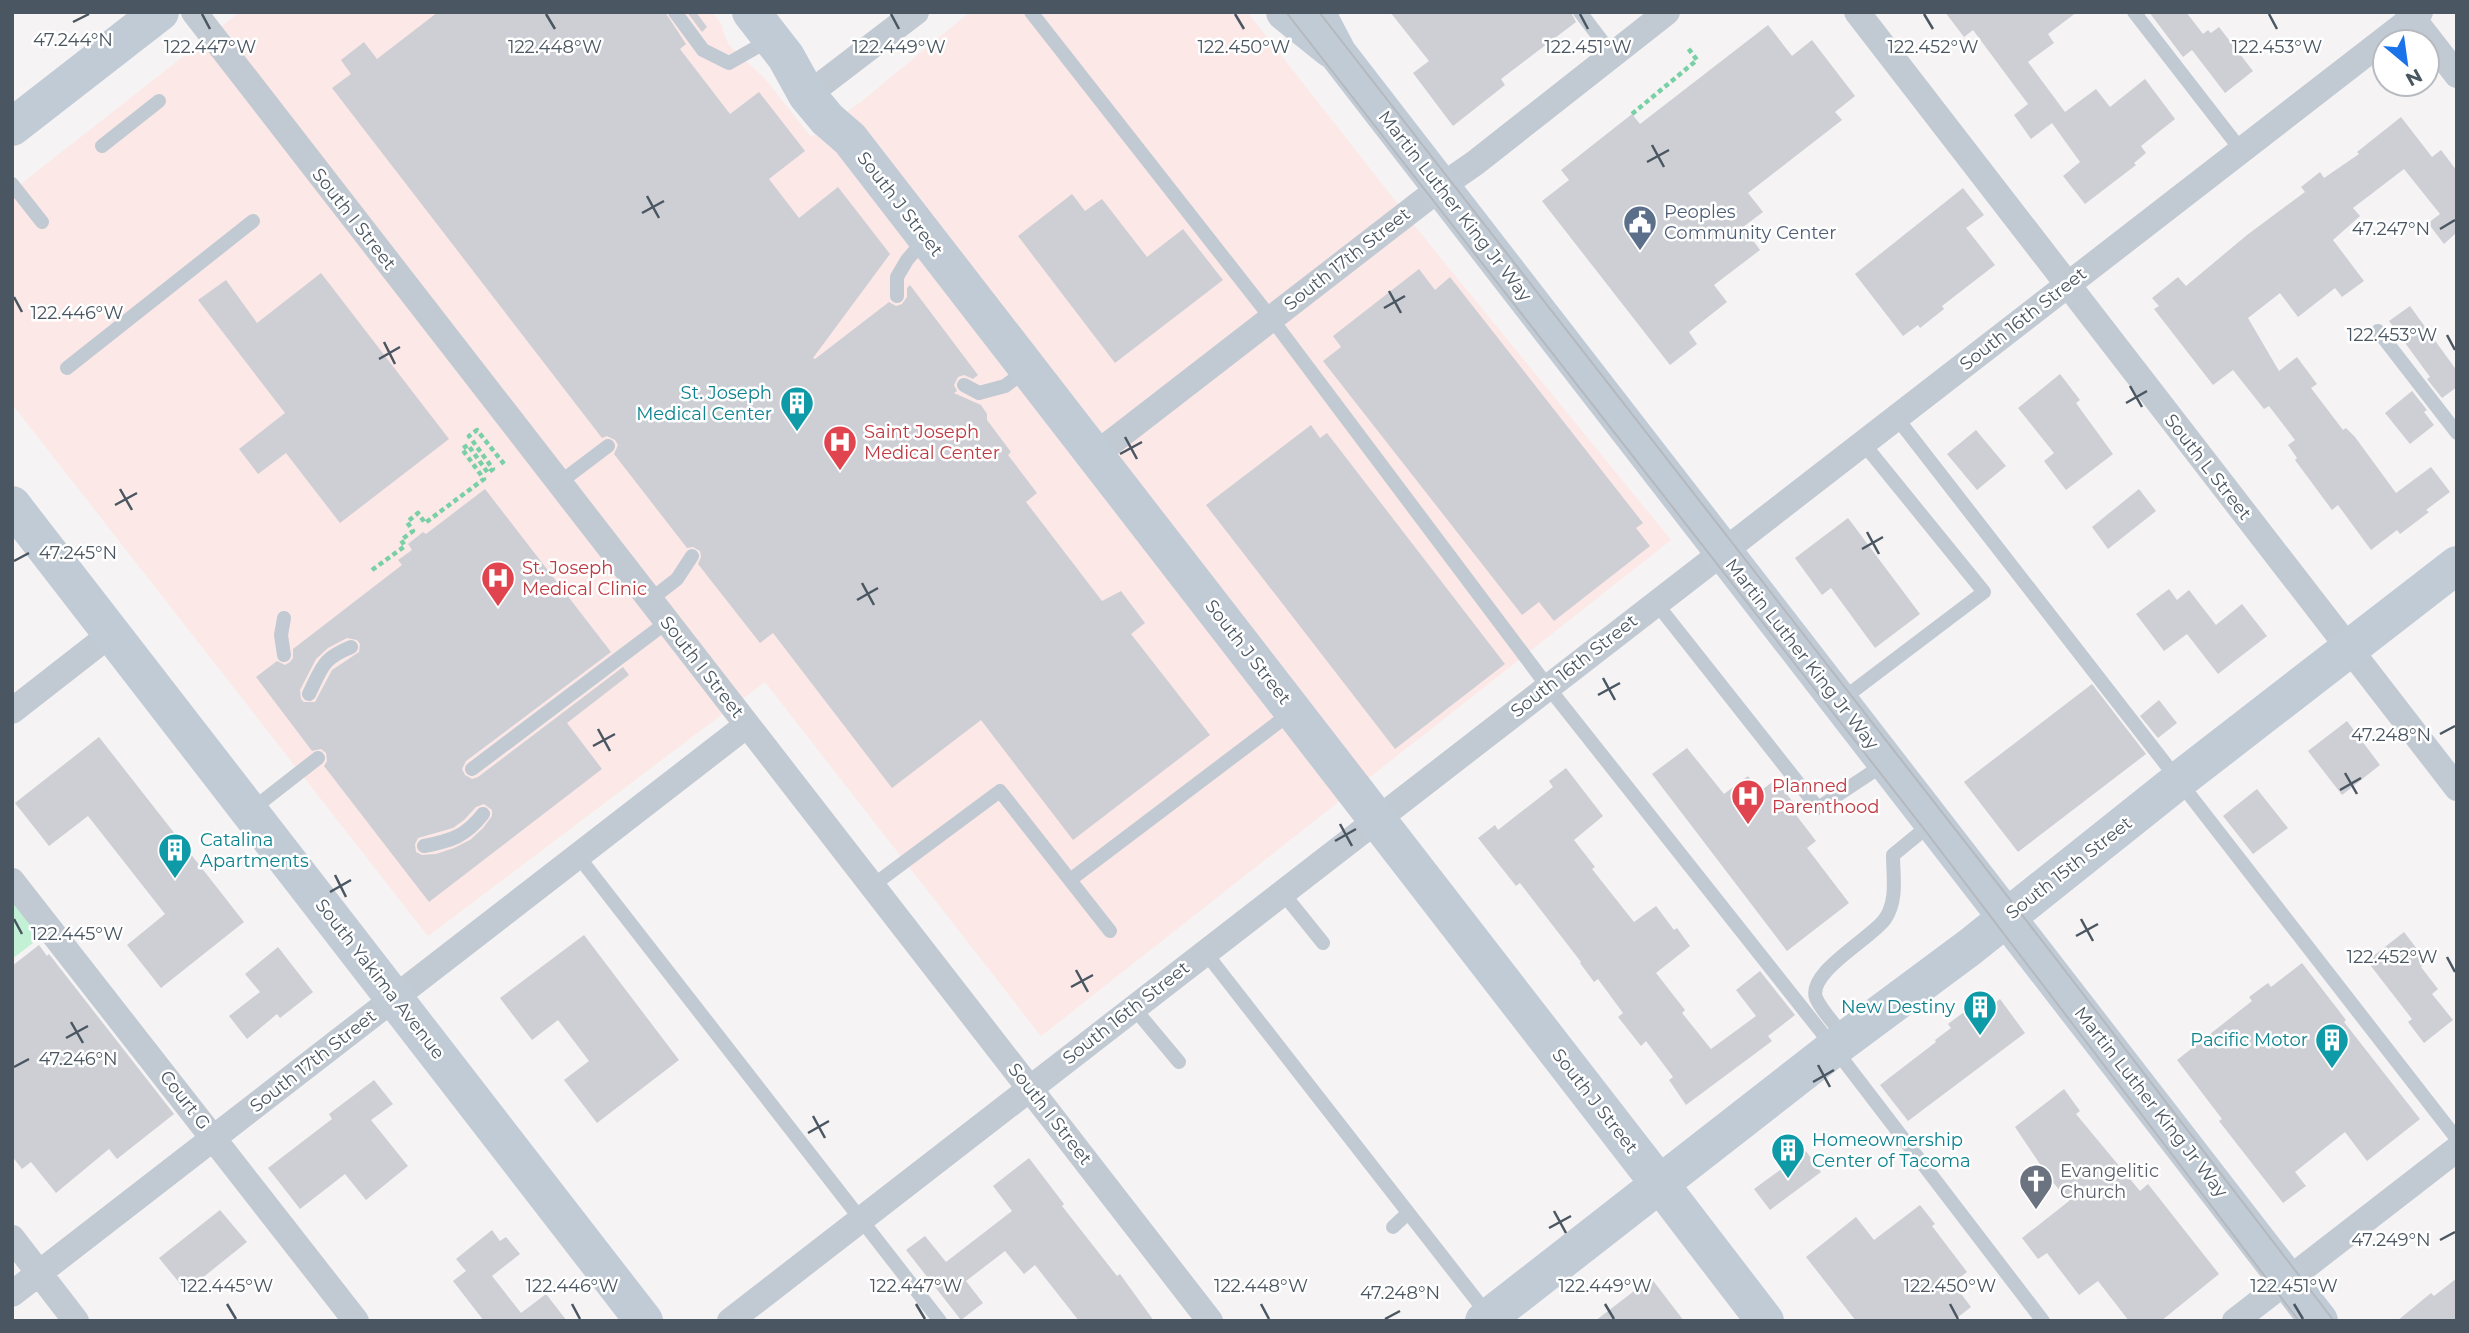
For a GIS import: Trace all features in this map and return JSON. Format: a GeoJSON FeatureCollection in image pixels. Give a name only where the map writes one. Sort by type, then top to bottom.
{"type":"FeatureCollection","features":[{"type":"Feature","properties":{"kind":"main road"},"geometry":{"type":"LineString","coordinates":[[12,127],[160,12]]}},
{"type":"Feature","properties":{"kind":"main road","name":"Martin Luther King Jr Way"},"geometry":{"type":"LineString","coordinates":[[1285,12],[1338,54]]}},
{"type":"Feature","properties":{"kind":"main road","name":"Martin Luther King Jr Way"},"geometry":{"type":"LineString","coordinates":[[1316,12],[1338,54],[1440,188],[2319,1321]]}},
{"type":"Feature","properties":{"kind":"main road"},"geometry":{"type":"LineString","coordinates":[[770,36],[836,110],[848,137]]}},
{"type":"Feature","properties":{"kind":"main road"},"geometry":{"type":"LineString","coordinates":[[770,36],[807,95],[827,119],[848,137]]}},
{"type":"Feature","properties":{"kind":"main road","name":"South J Street"},"geometry":{"type":"LineString","coordinates":[[848,137],[1765,1321]]}},
{"type":"Feature","properties":{"kind":"main road","name":"South Yakima Avenue"},"geometry":{"type":"LineString","coordinates":[[12,505],[644,1321]]}},
{"type":"Feature","properties":{"kind":"main road","name":"South 15th Street"},"geometry":{"type":"LineString","coordinates":[[1488,1319],[1657,1180],[2007,917],[2457,565]]}},
{"type":"Feature","properties":{"kind":"street","name":"South I Street"},"geometry":{"type":"LineString","coordinates":[[194,12],[1210,1321]]}},
{"type":"Feature","properties":{"kind":"street"},"geometry":{"type":"LineString","coordinates":[[818,87],[916,12]]}},
{"type":"Feature","properties":{"kind":"street","name":"South 17th Street"},"geometry":{"type":"LineString","coordinates":[[1095,455],[1667,12]]}},
{"type":"Feature","properties":{"kind":"street","name":"South L Street"},"geometry":{"type":"LineString","coordinates":[[1857,12],[2457,788]]}},
{"type":"Feature","properties":{"kind":"street"},"geometry":{"type":"LineString","coordinates":[[2413,14],[2457,75]]}},
{"type":"Feature","properties":{"kind":"street","name":"South 16th Street"},"geometry":{"type":"LineString","coordinates":[[730,1321],[2413,14]]}},
{"type":"Feature","properties":{"kind":"street"},"geometry":{"type":"LineString","coordinates":[[12,711],[112,634]]}},
{"type":"Feature","properties":{"kind":"street","name":"South 17th Street"},"geometry":{"type":"LineString","coordinates":[[12,1294],[747,725]]}},
{"type":"Feature","properties":{"kind":"street","name":"Court G"},"geometry":{"type":"LineString","coordinates":[[12,881],[356,1321]]}},
{"type":"Feature","properties":{"kind":"street"},"geometry":{"type":"LineString","coordinates":[[2235,1321],[2457,1149]]}},
{"type":"Feature","properties":{"kind":"street"},"geometry":{"type":"LineString","coordinates":[[12,1238],[76,1321]]}},
{"type":"Feature","properties":{"kind":"lane"},"geometry":{"type":"LineString","coordinates":[[675,12],[703,50],[729,63],[770,36]]}},
{"type":"Feature","properties":{"kind":"lane"},"geometry":{"type":"LineString","coordinates":[[1031,12],[1271,318],[1548,687],[1840,1044],[2043,1321]]}},
{"type":"Feature","properties":{"kind":"lane"},"geometry":{"type":"LineString","coordinates":[[1580,12],[1612,54]]}},
{"type":"Feature","properties":{"kind":"lane"},"geometry":{"type":"LineString","coordinates":[[2134,12],[2241,150]]}},
{"type":"Feature","properties":{"kind":"lane"},"geometry":{"type":"LineString","coordinates":[[102,146],[159,101]]}},
{"type":"Feature","properties":{"kind":"lane"},"geometry":{"type":"LineString","coordinates":[[12,184],[42,222]]}},
{"type":"Feature","properties":{"kind":"lane"},"geometry":{"type":"LineString","coordinates":[[67,368],[253,221]]}},
{"type":"Feature","properties":{"kind":"lane"},"geometry":{"type":"LineString","coordinates":[[897,296],[897,277],[907,260],[926,238]]}},
{"type":"Feature","properties":{"kind":"lane"},"geometry":{"type":"LineString","coordinates":[[2378,331],[2457,433]]}},
{"type":"Feature","properties":{"kind":"lane"},"geometry":{"type":"LineString","coordinates":[[964,385],[979,393],[1005,386],[1028,369]]}},
{"type":"Feature","properties":{"kind":"lane"},"geometry":{"type":"LineString","coordinates":[[1896,417],[2457,1139]]}},
{"type":"Feature","properties":{"kind":"lane"},"geometry":{"type":"LineString","coordinates":[[1839,702],[1984,592],[1863,443]]}},
{"type":"Feature","properties":{"kind":"lane"},"geometry":{"type":"LineString","coordinates":[[559,483],[608,446]]}},
{"type":"Feature","properties":{"kind":"lane"},"geometry":{"type":"LineString","coordinates":[[650,600],[677,579],[692,556]]}},
{"type":"Feature","properties":{"kind":"lane"},"geometry":{"type":"LineString","coordinates":[[1656,603],[1818,808],[1887,763]]}},
{"type":"Feature","properties":{"kind":"lane"},"geometry":{"type":"LineString","coordinates":[[284,618],[281,635],[284,655]]}},
{"type":"Feature","properties":{"kind":"lane"},"geometry":{"type":"LineString","coordinates":[[472,769],[667,622]]}},
{"type":"Feature","properties":{"kind":"lane"},"geometry":{"type":"LineString","coordinates":[[309,694],[324,663],[331,656],[351,648]]}},
{"type":"Feature","properties":{"kind":"lane"},"geometry":{"type":"LineString","coordinates":[[1070,880],[1293,711]]}},
{"type":"Feature","properties":{"kind":"lane"},"geometry":{"type":"LineString","coordinates":[[250,811],[318,758]]}},
{"type":"Feature","properties":{"kind":"lane"},"geometry":{"type":"LineString","coordinates":[[873,886],[1000,790],[1110,931]]}},
{"type":"Feature","properties":{"kind":"lane"},"geometry":{"type":"LineString","coordinates":[[424,846],[452,841],[476,823],[483,814]]}},
{"type":"Feature","properties":{"kind":"lane"},"geometry":{"type":"LineString","coordinates":[[1840,1044],[1816,999],[1815,990],[1822,975],[1885,919],[1895,892],[1894,855],[1933,822]]}},
{"type":"Feature","properties":{"kind":"lane"},"geometry":{"type":"LineString","coordinates":[[578,856],[940,1321]]}},
{"type":"Feature","properties":{"kind":"lane"},"geometry":{"type":"LineString","coordinates":[[1282,892],[1323,943]]}},
{"type":"Feature","properties":{"kind":"lane"},"geometry":{"type":"LineString","coordinates":[[1205,952],[1488,1319]]}},
{"type":"Feature","properties":{"kind":"lane"},"geometry":{"type":"LineString","coordinates":[[1133,1007],[1179,1062]]}},
{"type":"Feature","properties":{"kind":"lane"},"geometry":{"type":"LineString","coordinates":[[1393,1227],[1408,1213]]}},
{"type":"Feature","properties":{"kind":"path"},"geometry":{"type":"LineString","coordinates":[[1632,114],[1697,60],[1688,48]]}},
{"type":"Feature","properties":{"kind":"path"},"geometry":{"type":"LineString","coordinates":[[372,570],[405,546],[401,540],[413,531],[407,522],[418,513],[425,523],[484,479],[462,449],[468,445],[488,472],[494,468],[469,436],[477,430],[504,464]]}},
{"type":"Feature","properties":{"kind":"shaded area","name":"Saint Joseph Medical Center"},"geometry":{"type":"Polygon","coordinates":[[[240,12],[712,12],[722,25],[729,45],[766,80],[811,137],[861,102],[970,12],[1247,12],[1430,245],[1671,540],[1041,1036],[765,682],[428,936],[12,404],[12,191],[240,12]]]}},
{"type":"Feature","properties":{"kind":"green space"},"geometry":{"type":"Polygon","coordinates":[[[12,898],[42,936],[12,959],[12,898]]]}},
{"type":"Feature","properties":{"kind":"building","name":"St. Joseph Medical Center"},"geometry":{"type":"Polygon","coordinates":[[[438,12],[665,12],[686,44],[680,49],[730,114],[759,92],[805,151],[769,179],[799,218],[838,187],[890,254],[813,358],[889,302],[896,306],[902,304],[910,285],[978,375],[973,379],[964,375],[958,377],[954,385],[957,391],[954,393],[981,405],[987,414],[987,420],[1011,452],[1008,455],[1037,493],[1026,502],[1102,601],[1121,591],[1145,623],[1131,634],[1210,735],[1073,840],[981,720],[892,788],[773,633],[760,643],[698,564],[700,551],[693,547],[687,548],[614,454],[618,445],[615,440],[607,436],[602,438],[332,88],[351,74],[341,60],[364,42],[377,59],[438,12]]]}},
{"type":"Feature","properties":{"kind":"building"},"geometry":{"type":"Polygon","coordinates":[[[687,12],[696,12],[707,27],[702,32],[687,12]]]}},
{"type":"Feature","properties":{"kind":"building"},"geometry":{"type":"Polygon","coordinates":[[[1390,12],[1571,12],[1576,22],[1501,79],[1505,85],[1453,126],[1413,73],[1429,61],[1390,12]]]}},
{"type":"Feature","properties":{"kind":"building"},"geometry":{"type":"Polygon","coordinates":[[[1945,12],[2077,12],[2048,34],[2054,43],[2028,62],[2065,112],[2096,89],[2110,107],[2145,79],[2175,119],[2141,146],[2146,153],[2134,163],[2136,165],[2085,204],[2063,176],[2080,162],[2052,123],[2031,139],[2014,115],[2028,104],[1973,30],[1964,37],[1945,12]]]}},
{"type":"Feature","properties":{"kind":"building"},"geometry":{"type":"Polygon","coordinates":[[[2149,12],[2186,12],[2203,34],[2208,30],[2211,33],[2219,27],[2253,71],[2225,93],[2192,50],[2183,57],[2149,12]]]}},
{"type":"Feature","properties":{"kind":"building"},"geometry":{"type":"Polygon","coordinates":[[[1768,25],[1792,56],[1812,40],[1855,96],[1835,112],[1842,120],[1748,193],[1763,212],[1743,227],[1760,250],[1714,285],[1727,302],[1689,332],[1697,344],[1670,365],[1542,201],[1569,180],[1561,170],[1632,114],[1640,124],[1768,25]]]}},
{"type":"Feature","properties":{"kind":"building"},"geometry":{"type":"Polygon","coordinates":[[[2401,117],[2432,157],[2441,150],[2457,171],[2457,236],[2455,234],[2444,244],[2428,223],[2440,214],[2404,169],[2353,208],[2360,216],[2333,240],[2364,281],[2342,297],[2335,288],[2298,317],[2280,293],[2248,318],[2279,371],[2297,357],[2317,384],[2311,388],[2343,430],[2346,428],[2355,437],[2396,493],[2431,467],[2450,492],[2400,534],[2397,530],[2371,550],[2338,505],[2332,510],[2295,460],[2297,458],[2288,445],[2295,440],[2269,406],[2264,409],[2233,370],[2213,385],[2154,309],[2159,306],[2152,298],[2178,277],[2186,286],[2247,235],[2305,192],[2301,187],[2320,172],[2324,178],[2359,154],[2357,152],[2401,117]]]}},
{"type":"Feature","properties":{"kind":"building"},"geometry":{"type":"Polygon","coordinates":[[[1963,188],[1984,215],[1966,228],[1995,265],[1942,306],[1944,309],[1920,328],[1918,325],[1903,336],[1855,274],[1963,188]]]}},
{"type":"Feature","properties":{"kind":"building"},"geometry":{"type":"Polygon","coordinates":[[[1072,194],[1085,211],[1102,199],[1147,257],[1183,229],[1223,280],[1115,363],[1018,236],[1072,194]]]}},
{"type":"Feature","properties":{"kind":"building"},"geometry":{"type":"Polygon","coordinates":[[[1419,269],[1435,290],[1450,277],[1643,523],[1636,528],[1650,546],[1554,621],[1539,602],[1522,615],[1323,361],[1341,347],[1333,336],[1419,269]]]}},
{"type":"Feature","properties":{"kind":"building"},"geometry":{"type":"Polygon","coordinates":[[[321,273],[449,439],[340,523],[286,453],[258,474],[239,449],[285,413],[198,300],[226,280],[257,323],[321,273]]]}},
{"type":"Feature","properties":{"kind":"building"},"geometry":{"type":"Polygon","coordinates":[[[2410,306],[2457,371],[2457,387],[2442,398],[2389,321],[2410,306]]]}},
{"type":"Feature","properties":{"kind":"building"},"geometry":{"type":"Polygon","coordinates":[[[2060,374],[2080,400],[2076,403],[2113,454],[2066,490],[2044,461],[2054,453],[2018,408],[2060,374]]]}},
{"type":"Feature","properties":{"kind":"building"},"geometry":{"type":"Polygon","coordinates":[[[2412,391],[2427,410],[2424,412],[2434,425],[2410,444],[2385,413],[2412,391]]]}},
{"type":"Feature","properties":{"kind":"building"},"geometry":{"type":"Polygon","coordinates":[[[1311,425],[1320,438],[1327,433],[1505,664],[1395,749],[1206,505],[1311,425]]]}},
{"type":"Feature","properties":{"kind":"building"},"geometry":{"type":"Polygon","coordinates":[[[1976,430],[2006,466],[1977,490],[1947,454],[1976,430]]]}},
{"type":"Feature","properties":{"kind":"building"},"geometry":{"type":"Polygon","coordinates":[[[485,489],[611,652],[466,761],[462,769],[465,775],[472,779],[478,777],[623,667],[629,675],[567,723],[602,769],[429,902],[324,766],[327,761],[326,753],[321,749],[312,751],[256,677],[277,661],[285,665],[290,662],[293,649],[402,565],[398,560],[412,550],[408,544],[423,532],[426,534],[485,489]],[[347,638],[328,648],[316,659],[300,690],[304,702],[315,702],[332,670],[359,652],[360,644],[357,640],[347,638]],[[484,804],[476,807],[453,828],[418,838],[415,844],[416,852],[422,855],[436,854],[470,840],[492,816],[492,810],[484,804]]]}},
{"type":"Feature","properties":{"kind":"building"},"geometry":{"type":"Polygon","coordinates":[[[2139,489],[2156,511],[2108,549],[2092,527],[2139,489]]]}},
{"type":"Feature","properties":{"kind":"building"},"geometry":{"type":"Polygon","coordinates":[[[1848,518],[1920,614],[1875,648],[1831,588],[1822,595],[1795,558],[1848,518]]]}},
{"type":"Feature","properties":{"kind":"building"},"geometry":{"type":"Polygon","coordinates":[[[2169,589],[2177,600],[2189,590],[2216,625],[2242,604],[2267,636],[2218,674],[2187,634],[2164,651],[2136,614],[2169,589]]]}},
{"type":"Feature","properties":{"kind":"building"},"geometry":{"type":"Polygon","coordinates":[[[2092,684],[2146,754],[2018,852],[1964,782],[2092,684]]]}},
{"type":"Feature","properties":{"kind":"building"},"geometry":{"type":"Polygon","coordinates":[[[2159,700],[2177,723],[2158,738],[2140,716],[2159,700]]]}},
{"type":"Feature","properties":{"kind":"building"},"geometry":{"type":"Polygon","coordinates":[[[2347,721],[2380,765],[2342,795],[2308,751],[2347,721]]]}},
{"type":"Feature","properties":{"kind":"building","name":"Catalina Apartments"},"geometry":{"type":"Polygon","coordinates":[[[99,737],[244,922],[161,988],[127,945],[165,914],[88,816],[49,846],[15,803],[99,737]]]}},
{"type":"Feature","properties":{"kind":"building","name":"Planned Parenthood"},"geometry":{"type":"Polygon","coordinates":[[[1687,748],[1724,794],[1748,776],[1759,792],[1775,780],[1798,808],[1793,811],[1816,841],[1807,848],[1849,903],[1787,951],[1652,774],[1687,748]]]}},
{"type":"Feature","properties":{"kind":"building"},"geometry":{"type":"Polygon","coordinates":[[[1566,768],[1603,816],[1574,840],[1595,867],[1592,869],[1634,922],[1656,906],[1690,946],[1656,973],[1685,1010],[1682,1013],[1711,1049],[1756,1016],[1736,990],[1760,971],[1795,1015],[1768,1036],[1772,1041],[1686,1105],[1669,1080],[1673,1077],[1646,1041],[1641,1046],[1618,1017],[1623,1013],[1598,979],[1594,982],[1520,883],[1516,886],[1478,838],[1495,825],[1498,830],[1553,787],[1549,781],[1566,768]]]}},
{"type":"Feature","properties":{"kind":"building"},"geometry":{"type":"Polygon","coordinates":[[[2257,789],[2288,828],[2253,854],[2223,816],[2257,789]]]}},
{"type":"Feature","properties":{"kind":"building"},"geometry":{"type":"Polygon","coordinates":[[[2404,932],[2427,962],[2421,967],[2438,989],[2432,994],[2453,1020],[2424,1043],[2408,1022],[2412,1019],[2367,961],[2404,932]]]}},
{"type":"Feature","properties":{"kind":"building"},"geometry":{"type":"Polygon","coordinates":[[[584,935],[679,1060],[597,1123],[564,1080],[589,1061],[558,1020],[532,1040],[500,998],[584,935]]]}},
{"type":"Feature","properties":{"kind":"building"},"geometry":{"type":"Polygon","coordinates":[[[39,945],[47,956],[49,954],[174,1114],[117,1159],[109,1149],[56,1193],[31,1162],[22,1169],[12,1156],[12,966],[39,945]]]}},
{"type":"Feature","properties":{"kind":"building"},"geometry":{"type":"Polygon","coordinates":[[[278,947],[313,992],[280,1018],[277,1014],[247,1039],[229,1016],[260,992],[245,974],[278,947]]]}},
{"type":"Feature","properties":{"kind":"building"},"geometry":{"type":"Polygon","coordinates":[[[2302,963],[2420,1119],[2367,1161],[2345,1132],[2295,1172],[2306,1186],[2283,1203],[2219,1121],[2222,1119],[2177,1060],[2252,1001],[2249,997],[2268,983],[2271,987],[2302,963]]]}},
{"type":"Feature","properties":{"kind":"building"},"geometry":{"type":"Polygon","coordinates":[[[1991,999],[1994,1004],[2000,999],[2025,1033],[1908,1121],[1880,1085],[1936,1042],[1935,1040],[1951,1028],[1948,1024],[1980,1000],[1983,1004],[1991,999]]]}},
{"type":"Feature","properties":{"kind":"building"},"geometry":{"type":"Polygon","coordinates":[[[374,1080],[393,1104],[371,1120],[408,1166],[366,1200],[345,1174],[300,1209],[268,1168],[332,1119],[329,1114],[374,1080]]]}},
{"type":"Feature","properties":{"kind":"building"},"geometry":{"type":"Polygon","coordinates":[[[2064,1089],[2080,1111],[2076,1114],[2140,1191],[2148,1184],[2219,1274],[2161,1321],[2129,1321],[2098,1281],[2079,1295],[2047,1253],[2038,1259],[2022,1238],[2069,1201],[2050,1179],[2015,1127],[2064,1089]]]}},
{"type":"Feature","properties":{"kind":"building","name":"Homeownership Center of Tacoma"},"geometry":{"type":"Polygon","coordinates":[[[1806,1151],[1821,1172],[1770,1210],[1754,1189],[1806,1151]]]}},
{"type":"Feature","properties":{"kind":"building"},"geometry":{"type":"Polygon","coordinates":[[[1029,1158],[1064,1204],[1062,1206],[1117,1276],[1120,1274],[1154,1321],[1079,1321],[1035,1265],[1024,1274],[1005,1251],[966,1281],[983,1303],[961,1320],[906,1250],[925,1236],[946,1262],[1012,1211],[993,1186],[1029,1158]]]}},
{"type":"Feature","properties":{"kind":"building"},"geometry":{"type":"Polygon","coordinates":[[[1920,1205],[1935,1224],[1932,1226],[1967,1272],[1953,1283],[1971,1307],[1953,1321],[1856,1321],[1806,1257],[1856,1217],[1874,1240],[1920,1205]]]}},
{"type":"Feature","properties":{"kind":"building"},"geometry":{"type":"Polygon","coordinates":[[[220,1210],[247,1242],[186,1291],[159,1258],[220,1210]]]}},
{"type":"Feature","properties":{"kind":"building"},"geometry":{"type":"Polygon","coordinates":[[[492,1230],[500,1241],[506,1237],[520,1254],[492,1276],[521,1313],[546,1294],[567,1321],[484,1321],[453,1281],[466,1271],[456,1259],[492,1230]]]}},
{"type":"Feature","properties":{"kind":"building"},"geometry":{"type":"Polygon","coordinates":[[[1651,1278],[1684,1321],[1595,1321],[1651,1278]]]}},
{"type":"Feature","properties":{"kind":"building"},"geometry":{"type":"Polygon","coordinates":[[[2457,1278],[2457,1321],[2397,1321],[2431,1293],[2434,1296],[2457,1278]]]}},
{"type":"Feature","properties":{"kind":"tram line"},"geometry":{"type":"LineString","coordinates":[[1286,12],[1924,829],[2299,1321]]}},
{"type":"Feature","properties":{"kind":"tram line"},"geometry":{"type":"LineString","coordinates":[[1319,12],[2050,951],[2334,1321]]}},
{"type":"Feature","properties":{"kind":"place","name":"Peoples Community Center"},"geometry":{"type":"Point","coordinates":[1640,252]}},
{"type":"Feature","properties":{"kind":"place","name":"St. Joseph Medical Center"},"geometry":{"type":"Point","coordinates":[797,433]}},
{"type":"Feature","properties":{"kind":"place","name":"Saint Joseph Medical Center"},"geometry":{"type":"Point","coordinates":[840,472]}},
{"type":"Feature","properties":{"kind":"place","name":"St. Joseph Medical Clinic"},"geometry":{"type":"Point","coordinates":[498,608]}},
{"type":"Feature","properties":{"kind":"place","name":"Planned Parenthood"},"geometry":{"type":"Point","coordinates":[1748,826]}},
{"type":"Feature","properties":{"kind":"place","name":"Catalina Apartments"},"geometry":{"type":"Point","coordinates":[175,880]}},
{"type":"Feature","properties":{"kind":"place","name":"New Destiny"},"geometry":{"type":"Point","coordinates":[1980,1037]}},
{"type":"Feature","properties":{"kind":"place","name":"Pacific Motor"},"geometry":{"type":"Point","coordinates":[2332,1070]}},
{"type":"Feature","properties":{"kind":"place","name":"Homeownership Center of Tacoma"},"geometry":{"type":"Point","coordinates":[1788,1180]}},
{"type":"Feature","properties":{"kind":"place","name":"Evangelitic Church"},"geometry":{"type":"Point","coordinates":[2036,1211]}}]}
